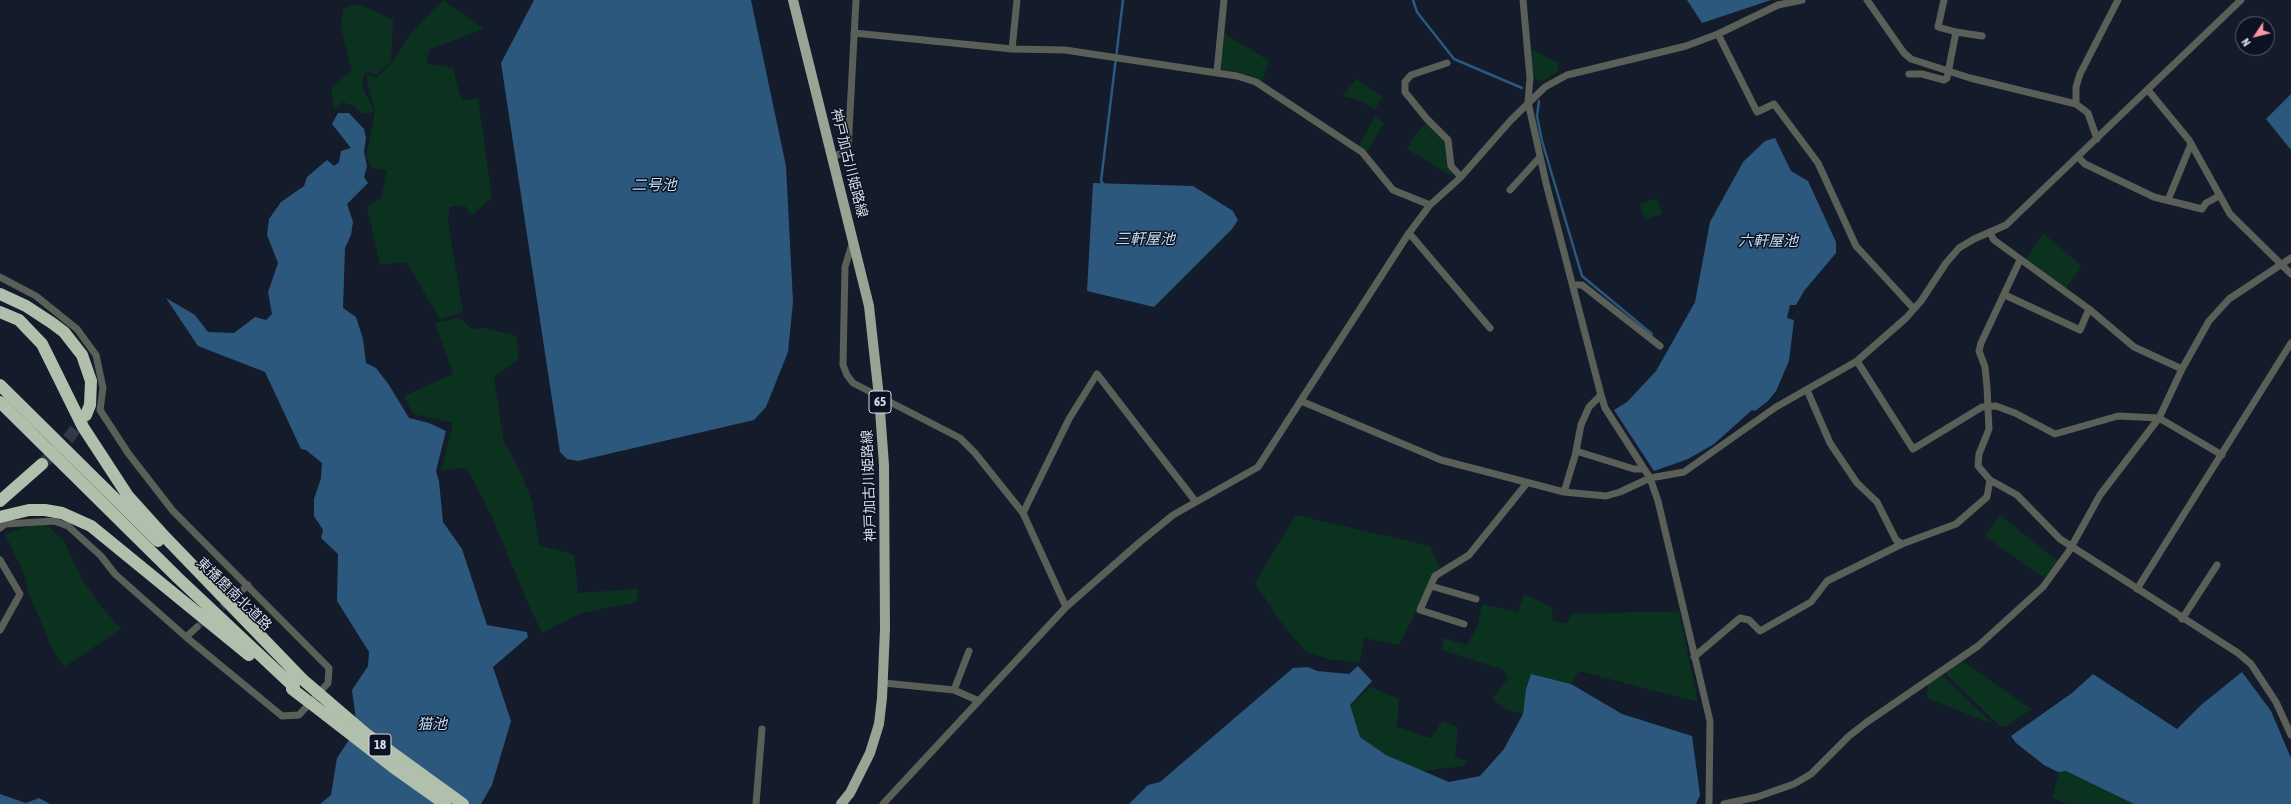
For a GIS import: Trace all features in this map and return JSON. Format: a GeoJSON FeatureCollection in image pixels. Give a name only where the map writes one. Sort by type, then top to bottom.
{"type":"FeatureCollection","features":[{"type":"Feature","properties":{"kind":"highway"},"geometry":{"type":"LineString","coordinates":[[0,294],[26,306],[52,323],[64,332],[82,355],[91,381],[90,405],[86,415]]}},
{"type":"Feature","properties":{"kind":"highway"},"geometry":{"type":"LineString","coordinates":[[0,312],[19,320],[42,344],[83,427],[128,496],[296,685]]}},
{"type":"Feature","properties":{"kind":"highway","name":"東播磨南北道路"},"geometry":{"type":"LineString","coordinates":[[0,385],[186,569],[296,685]]}},
{"type":"Feature","properties":{"kind":"highway","name":"東播磨南北道路"},"geometry":{"type":"LineString","coordinates":[[0,402],[178,578],[296,685],[463,804]]}},
{"type":"Feature","properties":{"kind":"highway"},"geometry":{"type":"LineString","coordinates":[[0,501],[42,464]]}},
{"type":"Feature","properties":{"kind":"highway"},"geometry":{"type":"LineString","coordinates":[[0,517],[29,510],[45,510],[62,513],[90,526],[296,685]]}},
{"type":"Feature","properties":{"kind":"highway","name":"18"},"geometry":{"type":"LineString","coordinates":[[296,685],[326,715],[393,767],[445,804]]}},
{"type":"Feature","properties":{"kind":"main road","name":"神戸加古川姫路線"},"geometry":{"type":"LineString","coordinates":[[793,0],[833,157],[868,306],[879,396],[884,465],[884,683],[878,724],[870,753],[850,793],[841,804]]}},
{"type":"Feature","properties":{"kind":"street"},"geometry":{"type":"LineString","coordinates":[[833,157],[848,150],[856,0]]}},
{"type":"Feature","properties":{"kind":"street"},"geometry":{"type":"LineString","coordinates":[[1012,50],[1017,0]]}},
{"type":"Feature","properties":{"kind":"street"},"geometry":{"type":"LineString","coordinates":[[1217,71],[1224,0]]}},
{"type":"Feature","properties":{"kind":"street"},"geometry":{"type":"LineString","coordinates":[[1523,0],[1530,78],[1528,102],[1540,157],[1601,395],[1606,408],[1650,478],[1660,509],[1710,721],[1708,804]]}},
{"type":"Feature","properties":{"kind":"street"},"geometry":{"type":"LineString","coordinates":[[883,804],[1066,607],[1157,528],[1196,502],[1258,467],[1409,233],[1430,205],[1461,177],[1528,102],[1545,87],[1567,74],[1686,46],[1718,34],[1778,5],[1802,0]]}},
{"type":"Feature","properties":{"kind":"street"},"geometry":{"type":"LineString","coordinates":[[1867,0],[1904,53],[1911,59],[1949,72],[2076,104],[2088,113],[2097,139]]}},
{"type":"Feature","properties":{"kind":"street"},"geometry":{"type":"LineString","coordinates":[[1944,0],[1938,27],[1956,32],[1982,36]]}},
{"type":"Feature","properties":{"kind":"street"},"geometry":{"type":"LineString","coordinates":[[2076,104],[2076,87],[2080,74],[2118,0]]}},
{"type":"Feature","properties":{"kind":"street"},"geometry":{"type":"LineString","coordinates":[[1301,401],[1441,460],[1564,492],[1606,496],[1620,492],[1650,478],[1684,472],[1776,407],[1857,361],[1914,308],[1946,263],[1959,248],[1974,239],[2006,225],[2242,0]]}},
{"type":"Feature","properties":{"kind":"street"},"geometry":{"type":"LineString","coordinates":[[1909,74],[1922,74],[1944,80],[1948,78],[1956,32]]}},
{"type":"Feature","properties":{"kind":"street"},"geometry":{"type":"LineString","coordinates":[[854,33],[1012,50],[1065,50],[1217,71],[1256,82],[1287,101],[1362,152],[1393,190],[1430,205]]}},
{"type":"Feature","properties":{"kind":"street"},"geometry":{"type":"LineString","coordinates":[[1718,34],[1757,112],[1774,104],[1818,163],[1856,246],[1914,308]]}},
{"type":"Feature","properties":{"kind":"street"},"geometry":{"type":"LineString","coordinates":[[1447,63],[1411,76],[1405,82],[1405,92],[1427,119],[1448,140],[1451,166],[1461,177]]}},
{"type":"Feature","properties":{"kind":"street"},"geometry":{"type":"LineString","coordinates":[[2148,90],[2178,124],[2191,144],[2230,214],[2291,274]]}},
{"type":"Feature","properties":{"kind":"street"},"geometry":{"type":"LineString","coordinates":[[2168,200],[2191,144]]}},
{"type":"Feature","properties":{"kind":"street"},"geometry":{"type":"LineString","coordinates":[[1510,190],[1540,157]]}},
{"type":"Feature","properties":{"kind":"street"},"geometry":{"type":"LineString","coordinates":[[2078,157],[2086,164],[2148,195],[2202,209],[2206,203],[2219,196]]}},
{"type":"Feature","properties":{"kind":"street"},"geometry":{"type":"LineString","coordinates":[[1409,233],[1490,328]]}},
{"type":"Feature","properties":{"kind":"street"},"geometry":{"type":"LineString","coordinates":[[1990,233],[1994,240],[2089,309],[2134,347],[2182,369]]}},
{"type":"Feature","properties":{"kind":"street"},"geometry":{"type":"LineString","coordinates":[[853,241],[845,267],[843,365],[854,383],[960,438],[1000,483],[1023,513],[1066,607]]}},
{"type":"Feature","properties":{"kind":"street"},"geometry":{"type":"LineString","coordinates":[[1724,804],[1757,797],[1794,784],[1811,774],[1849,736],[1867,722],[1978,646],[2004,624],[2056,571],[2100,495],[2159,418],[2182,369],[2209,322],[2221,307],[2250,284],[2291,258]]}},
{"type":"Feature","properties":{"kind":"street"},"geometry":{"type":"LineString","coordinates":[[2020,260],[1981,343],[1979,351],[1985,368],[1989,429],[1979,454],[1978,466],[1990,480],[2017,495],[2060,539],[2072,545],[2182,619],[2238,653],[2251,664],[2276,702],[2291,735]]}},
{"type":"Feature","properties":{"kind":"street"},"geometry":{"type":"LineString","coordinates":[[0,277],[36,296],[77,329],[96,355],[103,388],[100,410],[128,453],[173,511],[329,668],[328,683],[299,715],[282,716],[186,637],[115,574],[101,556],[68,526],[54,521],[5,524],[0,528]]}},
{"type":"Feature","properties":{"kind":"street"},"geometry":{"type":"LineString","coordinates":[[1574,285],[1582,285],[1660,346]]}},
{"type":"Feature","properties":{"kind":"street"},"geometry":{"type":"LineString","coordinates":[[2004,295],[2080,330],[2089,309]]}},
{"type":"Feature","properties":{"kind":"street"},"geometry":{"type":"LineString","coordinates":[[2137,589],[2291,343]]}},
{"type":"Feature","properties":{"kind":"street"},"geometry":{"type":"LineString","coordinates":[[1857,361],[1913,449],[1982,407],[1988,406],[2015,412],[2055,434],[2118,416],[2159,418],[2222,455]]}},
{"type":"Feature","properties":{"kind":"street"},"geometry":{"type":"LineString","coordinates":[[1023,513],[1069,419],[1097,374],[1196,502]]}},
{"type":"Feature","properties":{"kind":"street"},"geometry":{"type":"LineString","coordinates":[[1807,390],[1830,443],[1857,483],[1877,502],[1896,540],[1902,544]]}},
{"type":"Feature","properties":{"kind":"street"},"geometry":{"type":"LineString","coordinates":[[1564,492],[1576,451],[1580,425],[1589,407],[1601,395]]}},
{"type":"Feature","properties":{"kind":"street"},"geometry":{"type":"LineString","coordinates":[[1576,451],[1634,469],[1644,469]]}},
{"type":"Feature","properties":{"kind":"street"},"geometry":{"type":"LineString","coordinates":[[1694,657],[1740,618],[1749,620],[1760,631],[1811,602],[1827,581],[1902,544],[1956,524],[1966,517],[1987,497],[1990,480]]}},
{"type":"Feature","properties":{"kind":"street"},"geometry":{"type":"LineString","coordinates":[[1464,624],[1420,612],[1431,586],[1439,573],[1468,554],[1527,482]]}},
{"type":"Feature","properties":{"kind":"street"},"geometry":{"type":"LineString","coordinates":[[0,560],[20,594],[0,630]]}},
{"type":"Feature","properties":{"kind":"street"},"geometry":{"type":"LineString","coordinates":[[2182,619],[2217,565]]}},
{"type":"Feature","properties":{"kind":"street"},"geometry":{"type":"LineString","coordinates":[[238,594],[248,585]]}},
{"type":"Feature","properties":{"kind":"street"},"geometry":{"type":"LineString","coordinates":[[1431,586],[1476,599]]}},
{"type":"Feature","properties":{"kind":"street"},"geometry":{"type":"LineString","coordinates":[[186,637],[197,627]]}},
{"type":"Feature","properties":{"kind":"street"},"geometry":{"type":"LineString","coordinates":[[954,690],[969,651]]}},
{"type":"Feature","properties":{"kind":"street"},"geometry":{"type":"LineString","coordinates":[[884,683],[954,690],[979,701]]}},
{"type":"Feature","properties":{"kind":"street"},"geometry":{"type":"LineString","coordinates":[[756,804],[762,729]]}},
{"type":"Feature","properties":{"kind":"green space"},"geometry":{"type":"Polygon","coordinates":[[[443,0],[484,29],[430,49],[426,63],[453,68],[459,93],[463,100],[478,98],[492,198],[472,215],[464,205],[450,207],[448,222],[463,312],[440,319],[406,262],[380,265],[367,207],[381,198],[387,170],[373,169],[366,156],[375,112],[366,75],[377,77],[393,62],[409,35],[443,0]]]}},
{"type":"Feature","properties":{"kind":"green space"},"geometry":{"type":"Polygon","coordinates":[[[353,4],[363,6],[393,20],[391,62],[376,75],[368,72],[364,75],[362,85],[374,112],[362,114],[355,107],[343,102],[334,110],[331,87],[352,71],[341,29],[343,9],[353,4]]]}},
{"type":"Feature","properties":{"kind":"green space"},"geometry":{"type":"Polygon","coordinates":[[[1224,33],[1269,61],[1262,82],[1243,74],[1221,69],[1224,33]]]}},
{"type":"Feature","properties":{"kind":"green space"},"geometry":{"type":"Polygon","coordinates":[[[1533,50],[1556,62],[1559,61],[1558,71],[1542,82],[1539,82],[1533,75],[1531,51],[1533,50]]]}},
{"type":"Feature","properties":{"kind":"green space"},"geometry":{"type":"Polygon","coordinates":[[[1356,79],[1383,97],[1375,109],[1358,100],[1343,96],[1356,79]]]}},
{"type":"Feature","properties":{"kind":"green space"},"geometry":{"type":"Polygon","coordinates":[[[1375,116],[1384,123],[1366,154],[1359,146],[1375,116]]]}},
{"type":"Feature","properties":{"kind":"green space"},"geometry":{"type":"Polygon","coordinates":[[[1427,121],[1445,137],[1454,172],[1453,177],[1407,149],[1410,142],[1427,121]]]}},
{"type":"Feature","properties":{"kind":"green space"},"geometry":{"type":"Polygon","coordinates":[[[1657,198],[1662,214],[1645,220],[1640,204],[1657,198]]]}},
{"type":"Feature","properties":{"kind":"green space"},"geometry":{"type":"Polygon","coordinates":[[[2043,233],[2082,266],[2066,288],[2026,259],[2043,233]]]}},
{"type":"Feature","properties":{"kind":"green space"},"geometry":{"type":"Polygon","coordinates":[[[460,318],[472,329],[484,328],[517,336],[518,360],[497,374],[494,379],[504,442],[520,471],[532,501],[539,545],[574,555],[578,593],[638,589],[637,602],[581,613],[542,633],[492,517],[467,468],[441,470],[453,423],[413,414],[404,396],[453,374],[435,323],[460,318]]]}},
{"type":"Feature","properties":{"kind":"green space"},"geometry":{"type":"Polygon","coordinates":[[[1296,515],[1430,546],[1439,567],[1399,645],[1364,638],[1360,662],[1333,660],[1306,652],[1280,621],[1255,583],[1296,515]]]}},
{"type":"Feature","properties":{"kind":"green space"},"geometry":{"type":"Polygon","coordinates":[[[2000,515],[2059,562],[2044,578],[1985,536],[2000,515]]]}},
{"type":"Feature","properties":{"kind":"green space"},"geometry":{"type":"Polygon","coordinates":[[[43,521],[64,541],[82,579],[99,604],[121,629],[64,667],[53,650],[28,592],[25,576],[5,534],[43,521]]]}},
{"type":"Feature","properties":{"kind":"green space"},"geometry":{"type":"Polygon","coordinates":[[[1524,594],[1552,607],[1553,620],[1567,624],[1571,614],[1679,611],[1698,702],[1579,671],[1571,684],[1531,674],[1526,689],[1523,714],[1506,709],[1492,699],[1508,678],[1504,670],[1442,650],[1443,638],[1467,645],[1478,625],[1482,604],[1518,612],[1524,594]]]}},
{"type":"Feature","properties":{"kind":"green space"},"geometry":{"type":"Polygon","coordinates":[[[1961,660],[2032,709],[2005,727],[2000,726],[1947,675],[1946,671],[1961,660]]]}},
{"type":"Feature","properties":{"kind":"green space"},"geometry":{"type":"Polygon","coordinates":[[[1938,675],[1943,676],[1993,724],[1927,698],[1928,681],[1938,675]]]}},
{"type":"Feature","properties":{"kind":"green space"},"geometry":{"type":"Polygon","coordinates":[[[1371,687],[1399,699],[1397,727],[1431,738],[1442,721],[1458,727],[1455,757],[1467,761],[1465,766],[1424,771],[1386,755],[1360,737],[1350,705],[1371,687]]]}},
{"type":"Feature","properties":{"kind":"green space"},"geometry":{"type":"Polygon","coordinates":[[[2066,771],[2134,804],[2068,804],[2052,798],[2059,772],[2066,771]]]}},
{"type":"Feature","properties":{"kind":"water","name":"二号池"},"geometry":{"type":"Polygon","coordinates":[[[534,0],[751,0],[786,166],[793,302],[788,352],[766,407],[754,420],[578,461],[567,459],[560,452],[501,63],[534,0]]]}},
{"type":"Feature","properties":{"kind":"water"},"geometry":{"type":"Polygon","coordinates":[[[1687,0],[1771,0],[1702,23],[1687,0]]]}},
{"type":"Feature","properties":{"kind":"water"},"geometry":{"type":"Polygon","coordinates":[[[2291,94],[2291,150],[2266,119],[2291,94]]]}},
{"type":"Feature","properties":{"kind":"water","name":"猫池"},"geometry":{"type":"Polygon","coordinates":[[[338,113],[349,113],[364,129],[366,138],[364,152],[367,166],[364,177],[368,183],[347,204],[353,222],[351,235],[345,248],[343,308],[356,317],[363,339],[366,363],[376,368],[389,385],[409,418],[429,423],[446,431],[436,471],[439,481],[443,522],[462,549],[487,625],[527,632],[528,637],[493,667],[511,721],[492,785],[481,804],[320,804],[331,795],[337,758],[357,728],[352,690],[368,666],[369,652],[337,601],[338,554],[321,538],[323,530],[314,516],[314,499],[321,478],[322,463],[306,450],[301,449],[265,372],[198,346],[166,298],[195,315],[208,332],[234,333],[255,317],[266,320],[272,314],[268,292],[278,263],[267,235],[269,219],[281,202],[304,186],[307,177],[327,160],[334,166],[339,162],[341,151],[351,148],[332,124],[338,113]]]}},
{"type":"Feature","properties":{"kind":"water","name":"六軒屋池"},"geometry":{"type":"Polygon","coordinates":[[[1775,138],[1791,171],[1808,181],[1836,242],[1836,253],[1804,291],[1796,305],[1790,305],[1787,318],[1794,320],[1789,361],[1776,391],[1768,401],[1755,411],[1752,410],[1714,444],[1688,459],[1654,471],[1614,410],[1627,402],[1656,371],[1695,302],[1710,222],[1743,162],[1765,141],[1775,138]]]}},
{"type":"Feature","properties":{"kind":"water","name":"三軒屋池"},"geometry":{"type":"Polygon","coordinates":[[[1093,183],[1193,186],[1233,211],[1238,220],[1232,229],[1154,307],[1087,291],[1093,183]]]}},
{"type":"Feature","properties":{"kind":"water"},"geometry":{"type":"Polygon","coordinates":[[[1358,666],[1372,681],[1350,705],[1360,737],[1386,755],[1449,782],[1480,776],[1504,749],[1523,714],[1526,689],[1531,674],[1571,684],[1622,714],[1692,736],[1700,795],[1696,804],[1129,804],[1148,785],[1160,782],[1293,668],[1308,667],[1317,671],[1349,674],[1358,666]]]}},
{"type":"Feature","properties":{"kind":"water"},"geometry":{"type":"Polygon","coordinates":[[[2242,672],[2271,711],[2291,758],[2291,804],[2134,804],[2066,771],[2058,772],[2044,765],[2016,743],[2011,736],[2072,693],[2093,674],[2177,729],[2201,705],[2242,672]]]}},
{"type":"Feature","properties":{"kind":"water"},"geometry":{"type":"Polygon","coordinates":[[[0,794],[26,803],[39,798],[50,804],[0,804],[0,794]]]}},
{"type":"Feature","properties":{"kind":"waterway"},"geometry":{"type":"LineString","coordinates":[[1104,185],[1101,181],[1123,0]]}},
{"type":"Feature","properties":{"kind":"waterway"},"geometry":{"type":"LineString","coordinates":[[1413,0],[1417,12],[1454,59],[1522,88]]}},
{"type":"Feature","properties":{"kind":"waterway"},"geometry":{"type":"LineString","coordinates":[[1539,101],[1537,116],[1542,141],[1582,276],[1652,334]]}},
{"type":"Feature","properties":{"kind":"tunnel"},"geometry":{"type":"LineString","coordinates":[[42,464],[68,439],[85,416]]}},
{"type":"Feature","properties":{"kind":"tunnel"},"geometry":{"type":"LineString","coordinates":[[197,627],[238,594]]}}]}
